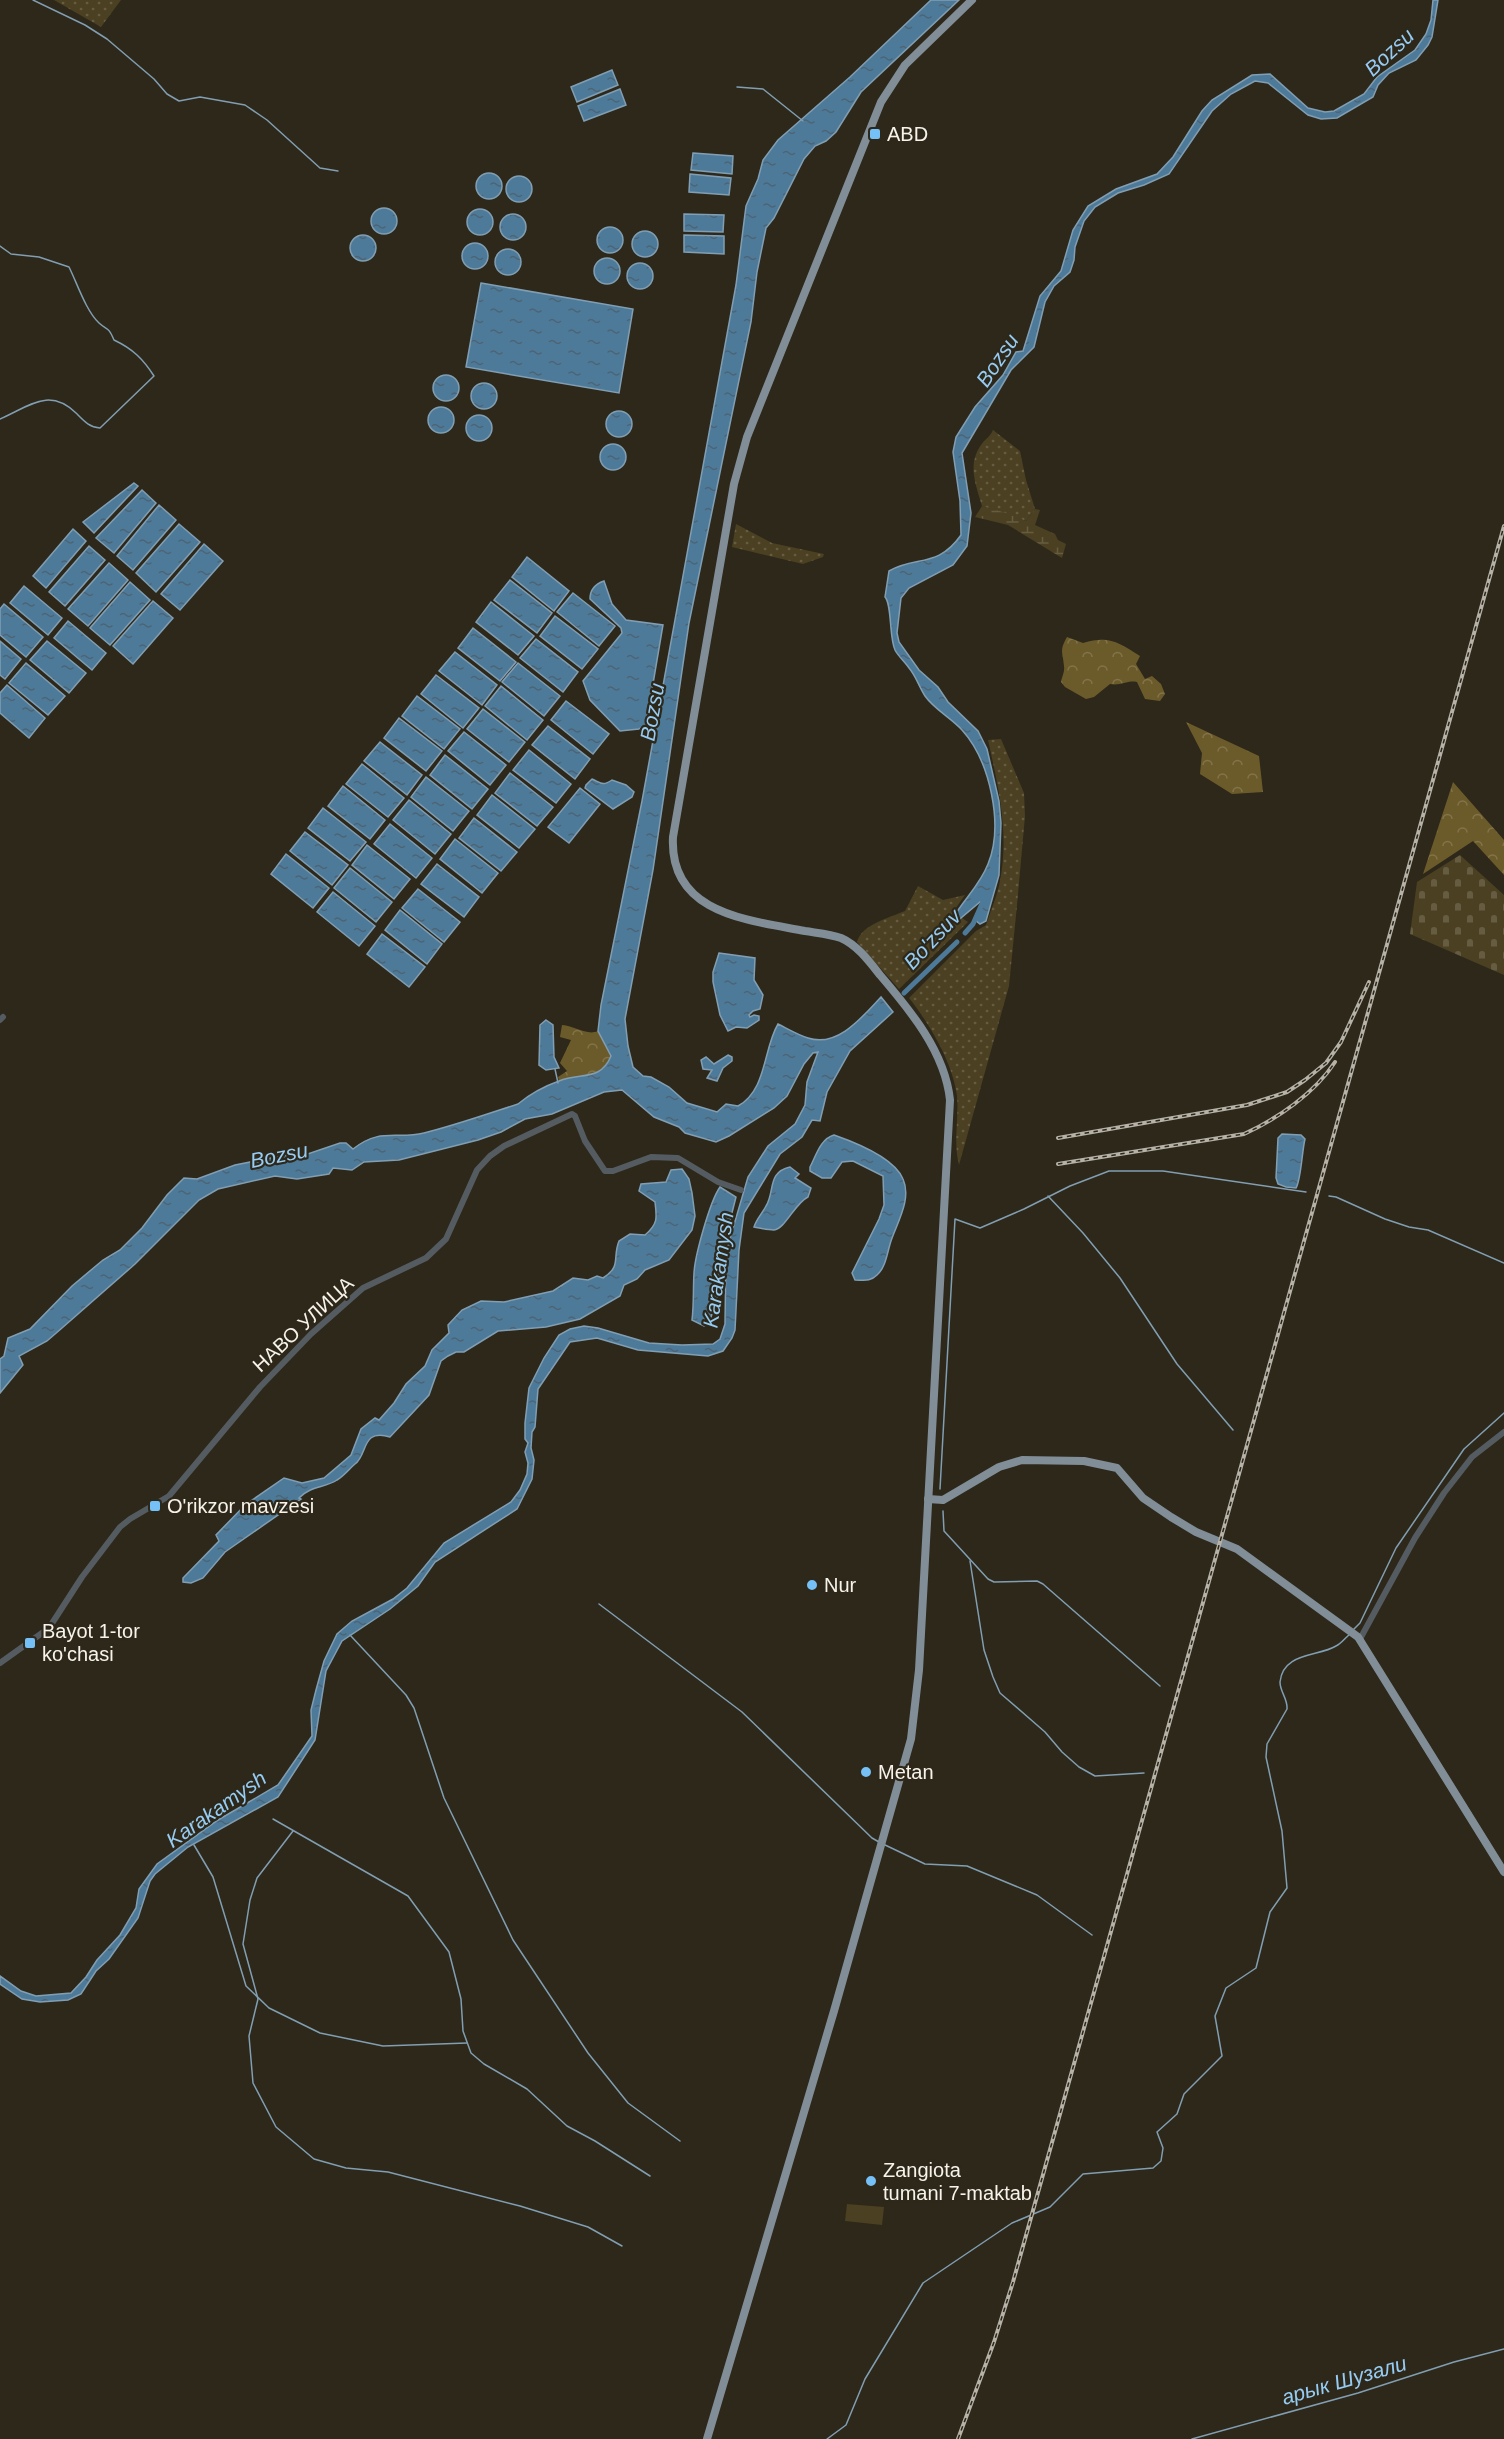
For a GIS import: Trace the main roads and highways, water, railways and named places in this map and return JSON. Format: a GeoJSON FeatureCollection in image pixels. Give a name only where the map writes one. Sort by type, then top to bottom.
{"type":"FeatureCollection","features":[{"type":"Feature","properties":{"kind":"main road"},"geometry":{"type":"LineString","coordinates":[[707,2439],[834,2011],[914,1724],[950,1113],[944,1073],[931,1046],[906,1006],[856,948],[834,936],[731,914],[704,903],[693,894],[681,876],[675,864],[672,846],[683,768],[730,506],[745,443],[881,102],[905,65],[972,0]]}},
{"type":"Feature","properties":{"kind":"main road"},"geometry":{"type":"LineString","coordinates":[[928,1513],[931,1507],[999,1467],[1016,1461],[1041,1459],[1084,1461],[1112,1466],[1123,1473],[1143,1498],[1196,1532],[1237,1549],[1359,1638],[1504,1872]]}},
{"type":"Feature","properties":{"kind":"main road"},"geometry":{"type":"LineString","coordinates":[[928,1500],[943,1500]]}},
{"type":"Feature","properties":{"kind":"water","name":"Bozsu"},"geometry":{"type":"Polygon","coordinates":[[[931,0],[959,0],[861,92],[836,132],[826,141],[815,146],[804,159],[774,218],[766,228],[757,272],[751,322],[689,623],[653,870],[625,1019],[633,1067],[643,1076],[651,1077],[669,1087],[687,1103],[717,1112],[726,1104],[738,1106],[754,1090],[778,1024],[804,1037],[819,1040],[840,1034],[849,1028],[881,997],[893,1012],[850,1051],[827,1092],[820,1121],[812,1120],[802,1137],[780,1154],[744,1213],[739,1250],[735,1330],[723,1351],[708,1356],[638,1350],[597,1338],[570,1342],[538,1389],[535,1427],[532,1432],[531,1448],[534,1460],[532,1479],[517,1509],[435,1562],[418,1586],[390,1609],[342,1641],[326,1671],[315,1740],[278,1797],[188,1847],[155,1874],[150,1881],[138,1918],[109,1959],[96,1971],[81,1994],[68,2000],[40,2002],[22,1999],[0,1984],[0,1976],[21,1991],[36,1996],[71,1993],[120,1935],[136,1908],[139,1889],[157,1864],[218,1820],[278,1785],[312,1736],[311,1710],[324,1661],[337,1634],[352,1621],[393,1599],[407,1588],[444,1543],[511,1502],[520,1490],[527,1474],[528,1463],[525,1452],[528,1443],[525,1439],[525,1423],[529,1388],[559,1335],[570,1329],[584,1326],[649,1343],[713,1344],[720,1339],[725,1324],[726,1252],[748,1177],[768,1146],[795,1124],[805,1105],[807,1082],[818,1052],[813,1053],[804,1064],[787,1096],[774,1108],[716,1142],[685,1133],[679,1127],[654,1117],[622,1090],[604,1092],[552,1114],[525,1119],[501,1132],[478,1140],[399,1160],[364,1162],[352,1170],[333,1168],[329,1174],[297,1179],[275,1176],[218,1189],[199,1200],[135,1264],[47,1341],[19,1356],[23,1365],[0,1393],[0,1359],[4,1356],[8,1338],[30,1329],[72,1286],[103,1260],[120,1250],[142,1228],[167,1195],[184,1178],[197,1179],[235,1165],[286,1155],[296,1158],[340,1143],[346,1143],[353,1149],[363,1142],[380,1136],[414,1135],[436,1130],[518,1104],[548,1085],[567,1078],[596,1073],[607,1064],[611,1056],[598,1031],[601,1005],[642,801],[736,285],[746,206],[758,179],[763,160],[778,140],[850,77],[931,0]]]}},
{"type":"Feature","properties":{"kind":"water","name":"Bozsu"},"geometry":{"type":"Polygon","coordinates":[[[1433,0],[1438,0],[1432,37],[1428,45],[1416,60],[1389,73],[1378,85],[1373,97],[1337,118],[1321,119],[1308,115],[1268,83],[1255,81],[1231,94],[1212,111],[1169,174],[1118,193],[1095,207],[1084,221],[1070,272],[1054,286],[1045,302],[1034,347],[1011,370],[962,453],[971,513],[967,546],[953,565],[909,588],[901,598],[897,633],[899,642],[919,670],[938,687],[948,702],[978,731],[987,749],[999,801],[1001,823],[999,875],[986,921],[980,924],[975,920],[983,904],[980,902],[955,923],[953,918],[981,879],[993,848],[995,831],[991,794],[987,776],[972,743],[958,726],[929,701],[895,650],[889,606],[885,597],[889,571],[943,553],[961,535],[960,501],[953,452],[956,437],[975,407],[1003,375],[1016,352],[1023,351],[1040,296],[1061,271],[1073,230],[1088,206],[1116,189],[1157,174],[1173,157],[1202,111],[1212,100],[1252,75],[1270,74],[1308,108],[1325,112],[1334,111],[1364,94],[1377,77],[1415,50],[1426,34],[1431,20],[1433,0]]]}},
{"type":"Feature","properties":{"kind":"water"},"geometry":{"type":"Polygon","coordinates":[[[612,70],[618,85],[577,102],[571,87],[612,70]]]}},
{"type":"Feature","properties":{"kind":"water"},"geometry":{"type":"Polygon","coordinates":[[[620,89],[626,105],[584,121],[578,106],[620,89]]]}},
{"type":"Feature","properties":{"kind":"water"},"geometry":{"type":"Polygon","coordinates":[[[693,153],[733,156],[732,174],[691,170],[693,153]]]}},
{"type":"Feature","properties":{"kind":"water"},"geometry":{"type":"Polygon","coordinates":[[[489,173],[498,177],[502,186],[498,195],[489,199],[480,195],[476,186],[480,177],[489,173]]]}},
{"type":"Feature","properties":{"kind":"water"},"geometry":{"type":"Polygon","coordinates":[[[690,174],[731,178],[729,195],[689,192],[690,174]]]}},
{"type":"Feature","properties":{"kind":"water"},"geometry":{"type":"Polygon","coordinates":[[[519,176],[528,180],[532,189],[528,198],[519,202],[510,198],[506,189],[510,180],[519,176]]]}},
{"type":"Feature","properties":{"kind":"water"},"geometry":{"type":"Polygon","coordinates":[[[384,208],[393,212],[397,221],[393,230],[384,234],[375,230],[371,221],[375,212],[384,208]]]}},
{"type":"Feature","properties":{"kind":"water"},"geometry":{"type":"Polygon","coordinates":[[[480,209],[489,213],[493,222],[489,231],[480,235],[471,231],[467,222],[471,213],[480,209]]]}},
{"type":"Feature","properties":{"kind":"water"},"geometry":{"type":"Polygon","coordinates":[[[513,214],[522,218],[526,227],[522,236],[513,240],[504,236],[500,227],[504,218],[513,214]]]}},
{"type":"Feature","properties":{"kind":"water"},"geometry":{"type":"Polygon","coordinates":[[[684,214],[724,215],[723,232],[684,231],[684,214]]]}},
{"type":"Feature","properties":{"kind":"water"},"geometry":{"type":"Polygon","coordinates":[[[610,227],[619,231],[623,240],[619,249],[610,253],[601,249],[597,240],[601,231],[610,227]]]}},
{"type":"Feature","properties":{"kind":"water"},"geometry":{"type":"Polygon","coordinates":[[[645,231],[654,235],[658,244],[654,253],[645,257],[636,253],[632,244],[636,235],[645,231]]]}},
{"type":"Feature","properties":{"kind":"water"},"geometry":{"type":"Polygon","coordinates":[[[363,235],[372,239],[376,248],[372,257],[363,261],[354,257],[350,248],[354,239],[363,235]]]}},
{"type":"Feature","properties":{"kind":"water"},"geometry":{"type":"Polygon","coordinates":[[[684,235],[724,236],[724,254],[684,252],[684,235]]]}},
{"type":"Feature","properties":{"kind":"water"},"geometry":{"type":"Polygon","coordinates":[[[475,243],[484,247],[488,256],[484,265],[475,269],[466,265],[462,256],[466,247],[475,243]]]}},
{"type":"Feature","properties":{"kind":"water"},"geometry":{"type":"Polygon","coordinates":[[[508,249],[517,253],[521,262],[517,271],[508,275],[499,271],[495,262],[499,253],[508,249]]]}},
{"type":"Feature","properties":{"kind":"water"},"geometry":{"type":"Polygon","coordinates":[[[607,258],[616,262],[620,271],[616,280],[607,284],[598,280],[594,271],[598,262],[607,258]]]}},
{"type":"Feature","properties":{"kind":"water"},"geometry":{"type":"Polygon","coordinates":[[[640,263],[649,267],[653,276],[649,285],[640,289],[631,285],[627,276],[631,267],[640,263]]]}},
{"type":"Feature","properties":{"kind":"water"},"geometry":{"type":"Polygon","coordinates":[[[481,283],[633,309],[619,393],[466,367],[481,283]]]}},
{"type":"Feature","properties":{"kind":"water"},"geometry":{"type":"Polygon","coordinates":[[[446,375],[455,379],[459,388],[455,397],[446,401],[437,397],[433,388],[437,379],[446,375]]]}},
{"type":"Feature","properties":{"kind":"water"},"geometry":{"type":"Polygon","coordinates":[[[484,383],[493,387],[497,396],[493,405],[484,409],[475,405],[471,396],[475,387],[484,383]]]}},
{"type":"Feature","properties":{"kind":"water"},"geometry":{"type":"Polygon","coordinates":[[[441,407],[450,411],[454,420],[450,429],[441,433],[432,429],[428,420],[432,411],[441,407]]]}},
{"type":"Feature","properties":{"kind":"water"},"geometry":{"type":"Polygon","coordinates":[[[619,411],[628,415],[632,424],[628,433],[619,437],[610,433],[606,424],[610,415],[619,411]]]}},
{"type":"Feature","properties":{"kind":"water"},"geometry":{"type":"Polygon","coordinates":[[[479,415],[488,419],[492,428],[488,437],[479,441],[470,437],[466,428],[470,419],[479,415]]]}},
{"type":"Feature","properties":{"kind":"water"},"geometry":{"type":"Polygon","coordinates":[[[613,444],[622,448],[626,457],[622,466],[613,470],[604,466],[600,457],[604,448],[613,444]]]}},
{"type":"Feature","properties":{"kind":"water"},"geometry":{"type":"Polygon","coordinates":[[[134,483],[138,486],[94,533],[83,522],[134,483]]]}},
{"type":"Feature","properties":{"kind":"water"},"geometry":{"type":"Polygon","coordinates":[[[142,490],[156,503],[114,553],[96,538],[142,490]]]}},
{"type":"Feature","properties":{"kind":"water"},"geometry":{"type":"Polygon","coordinates":[[[159,505],[176,520],[133,570],[117,556],[159,505]]]}},
{"type":"Feature","properties":{"kind":"water"},"geometry":{"type":"Polygon","coordinates":[[[179,524],[200,542],[156,592],[136,573],[179,524]]]}},
{"type":"Feature","properties":{"kind":"water"},"geometry":{"type":"Polygon","coordinates":[[[73,529],[86,541],[46,588],[33,576],[73,529]]]}},
{"type":"Feature","properties":{"kind":"water"},"geometry":{"type":"Polygon","coordinates":[[[204,544],[223,561],[180,610],[161,594],[204,544]]]}},
{"type":"Feature","properties":{"kind":"water"},"geometry":{"type":"Polygon","coordinates":[[[89,546],[105,560],[65,606],[49,592],[89,546]]]}},
{"type":"Feature","properties":{"kind":"water"},"geometry":{"type":"Polygon","coordinates":[[[527,557],[569,591],[554,611],[512,577],[527,557]]]}},
{"type":"Feature","properties":{"kind":"water"},"geometry":{"type":"Polygon","coordinates":[[[109,563],[128,580],[88,626],[68,609],[109,563]]]}},
{"type":"Feature","properties":{"kind":"water"},"geometry":{"type":"Polygon","coordinates":[[[510,580],[552,613],[537,633],[494,600],[510,580]]]}},
{"type":"Feature","properties":{"kind":"water"},"geometry":{"type":"Polygon","coordinates":[[[604,581],[612,604],[626,620],[663,625],[646,725],[639,729],[620,731],[590,700],[583,681],[622,633],[621,628],[590,599],[594,588],[604,581]]]}},
{"type":"Feature","properties":{"kind":"water"},"geometry":{"type":"Polygon","coordinates":[[[130,582],[150,600],[110,645],[90,628],[130,582]]]}},
{"type":"Feature","properties":{"kind":"water"},"geometry":{"type":"Polygon","coordinates":[[[24,586],[62,618],[48,635],[10,603],[24,586]]]}},
{"type":"Feature","properties":{"kind":"water"},"geometry":{"type":"Polygon","coordinates":[[[573,593],[615,626],[599,646],[557,612],[573,593]]]}},
{"type":"Feature","properties":{"kind":"water"},"geometry":{"type":"Polygon","coordinates":[[[153,601],[173,618],[133,664],[113,646],[153,601]]]}},
{"type":"Feature","properties":{"kind":"water"},"geometry":{"type":"Polygon","coordinates":[[[491,602],[534,636],[518,655],[476,622],[491,602]]]}},
{"type":"Feature","properties":{"kind":"water"},"geometry":{"type":"Polygon","coordinates":[[[4,604],[43,637],[26,657],[0,635],[0,609],[4,604]]]}},
{"type":"Feature","properties":{"kind":"water"},"geometry":{"type":"Polygon","coordinates":[[[555,616],[598,649],[582,669],[540,636],[555,616]]]}},
{"type":"Feature","properties":{"kind":"water"},"geometry":{"type":"Polygon","coordinates":[[[68,621],[106,653],[92,670],[54,638],[68,621]]]}},
{"type":"Feature","properties":{"kind":"water"},"geometry":{"type":"Polygon","coordinates":[[[473,628],[516,662],[500,681],[458,648],[473,628]]]}},
{"type":"Feature","properties":{"kind":"water"},"geometry":{"type":"Polygon","coordinates":[[[536,639],[578,672],[563,692],[520,658],[536,639]]]}},
{"type":"Feature","properties":{"kind":"water"},"geometry":{"type":"Polygon","coordinates":[[[0,641],[21,659],[5,679],[0,675],[0,641]]]}},
{"type":"Feature","properties":{"kind":"water"},"geometry":{"type":"Polygon","coordinates":[[[47,641],[86,673],[69,693],[30,660],[47,641]]]}},
{"type":"Feature","properties":{"kind":"water"},"geometry":{"type":"Polygon","coordinates":[[[455,652],[497,685],[482,705],[439,671],[455,652]]]}},
{"type":"Feature","properties":{"kind":"water"},"geometry":{"type":"Polygon","coordinates":[[[26,663],[65,696],[48,715],[9,683],[26,663]]]}},
{"type":"Feature","properties":{"kind":"water"},"geometry":{"type":"Polygon","coordinates":[[[518,663],[560,696],[544,716],[502,682],[518,663]]]}},
{"type":"Feature","properties":{"kind":"water"},"geometry":{"type":"Polygon","coordinates":[[[436,675],[479,708],[463,728],[421,694],[436,675]]]}},
{"type":"Feature","properties":{"kind":"water"},"geometry":{"type":"Polygon","coordinates":[[[7,685],[45,718],[29,738],[0,713],[0,693],[7,685]]]}},
{"type":"Feature","properties":{"kind":"water"},"geometry":{"type":"Polygon","coordinates":[[[501,686],[543,720],[527,740],[485,706],[501,686]]]}},
{"type":"Feature","properties":{"kind":"water"},"geometry":{"type":"Polygon","coordinates":[[[417,696],[460,729],[444,749],[402,716],[417,696]]]}},
{"type":"Feature","properties":{"kind":"water"},"geometry":{"type":"Polygon","coordinates":[[[566,701],[609,734],[593,754],[551,720],[566,701]]]}},
{"type":"Feature","properties":{"kind":"water"},"geometry":{"type":"Polygon","coordinates":[[[483,709],[525,742],[509,762],[467,729],[483,709]]]}},
{"type":"Feature","properties":{"kind":"water"},"geometry":{"type":"Polygon","coordinates":[[[399,718],[442,751],[426,771],[384,738],[399,718]]]}},
{"type":"Feature","properties":{"kind":"water"},"geometry":{"type":"Polygon","coordinates":[[[548,726],[590,759],[575,779],[532,745],[548,726]]]}},
{"type":"Feature","properties":{"kind":"water"},"geometry":{"type":"Polygon","coordinates":[[[464,732],[506,765],[490,785],[448,751],[464,732]]]}},
{"type":"Feature","properties":{"kind":"water"},"geometry":{"type":"Polygon","coordinates":[[[380,742],[422,775],[407,795],[364,761],[380,742]]]}},
{"type":"Feature","properties":{"kind":"water"},"geometry":{"type":"Polygon","coordinates":[[[529,750],[571,784],[556,803],[513,770],[529,750]]]}},
{"type":"Feature","properties":{"kind":"water"},"geometry":{"type":"Polygon","coordinates":[[[445,755],[488,789],[472,809],[430,775],[445,755]]]}},
{"type":"Feature","properties":{"kind":"water"},"geometry":{"type":"Polygon","coordinates":[[[362,764],[404,798],[388,817],[346,784],[362,764]]]}},
{"type":"Feature","properties":{"kind":"water"},"geometry":{"type":"Polygon","coordinates":[[[510,773],[553,807],[537,826],[495,793],[510,773]]]}},
{"type":"Feature","properties":{"kind":"water"},"geometry":{"type":"Polygon","coordinates":[[[426,777],[469,811],[453,831],[411,797],[426,777]]]}},
{"type":"Feature","properties":{"kind":"water"},"geometry":{"type":"Polygon","coordinates":[[[592,779],[603,784],[612,780],[626,785],[634,792],[632,797],[613,809],[585,788],[592,779]]]}},
{"type":"Feature","properties":{"kind":"water"},"geometry":{"type":"Polygon","coordinates":[[[343,786],[385,820],[370,839],[328,806],[343,786]]]}},
{"type":"Feature","properties":{"kind":"water"},"geometry":{"type":"Polygon","coordinates":[[[580,788],[600,804],[569,843],[548,827],[580,788]]]}},
{"type":"Feature","properties":{"kind":"water"},"geometry":{"type":"Polygon","coordinates":[[[492,795],[535,829],[519,848],[477,815],[492,795]]]}},
{"type":"Feature","properties":{"kind":"water"},"geometry":{"type":"Polygon","coordinates":[[[409,800],[451,834],[435,854],[393,820],[409,800]]]}},
{"type":"Feature","properties":{"kind":"water"},"geometry":{"type":"Polygon","coordinates":[[[323,808],[366,842],[350,861],[308,828],[323,808]]]}},
{"type":"Feature","properties":{"kind":"water"},"geometry":{"type":"Polygon","coordinates":[[[474,818],[517,852],[501,871],[459,838],[474,818]]]}},
{"type":"Feature","properties":{"kind":"water"},"geometry":{"type":"Polygon","coordinates":[[[390,824],[432,858],[416,878],[374,844],[390,824]]]}},
{"type":"Feature","properties":{"kind":"water"},"geometry":{"type":"Polygon","coordinates":[[[305,832],[348,865],[332,885],[290,851],[305,832]]]}},
{"type":"Feature","properties":{"kind":"water"},"geometry":{"type":"Polygon","coordinates":[[[455,839],[498,873],[482,893],[440,859],[455,839]]]}},
{"type":"Feature","properties":{"kind":"water"},"geometry":{"type":"Polygon","coordinates":[[[367,845],[410,879],[394,899],[352,865],[367,845]]]}},
{"type":"Feature","properties":{"kind":"water"},"geometry":{"type":"Polygon","coordinates":[[[286,854],[329,888],[313,908],[271,874],[286,854]]]}},
{"type":"Feature","properties":{"kind":"water"},"geometry":{"type":"Polygon","coordinates":[[[437,864],[479,897],[464,917],[421,884],[437,864]]]}},
{"type":"Feature","properties":{"kind":"water"},"geometry":{"type":"Polygon","coordinates":[[[350,868],[392,902],[376,922],[334,888],[350,868]]]}},
{"type":"Feature","properties":{"kind":"water"},"geometry":{"type":"Polygon","coordinates":[[[418,889],[460,922],[444,942],[402,908],[418,889]]]}},
{"type":"Feature","properties":{"kind":"water"},"geometry":{"type":"Polygon","coordinates":[[[333,892],[375,926],[359,946],[317,912],[333,892]]]}},
{"type":"Feature","properties":{"kind":"water"},"geometry":{"type":"Polygon","coordinates":[[[400,910],[442,944],[427,964],[385,930],[400,910]]]}},
{"type":"Feature","properties":{"kind":"water"},"geometry":{"type":"Polygon","coordinates":[[[382,934],[425,967],[409,987],[367,954],[382,934]]]}},
{"type":"Feature","properties":{"kind":"water"},"geometry":{"type":"Polygon","coordinates":[[[719,953],[755,958],[754,980],[763,995],[760,1009],[749,1015],[750,1017],[759,1016],[759,1020],[747,1028],[736,1027],[728,1031],[720,1015],[713,982],[713,972],[719,953]]]}},
{"type":"Feature","properties":{"kind":"water"},"geometry":{"type":"Polygon","coordinates":[[[546,1020],[553,1025],[554,1057],[559,1068],[546,1070],[539,1065],[540,1025],[546,1020]]]}},
{"type":"Feature","properties":{"kind":"water"},"geometry":{"type":"Polygon","coordinates":[[[728,1055],[732,1057],[732,1061],[723,1068],[717,1081],[707,1078],[712,1070],[703,1069],[701,1060],[706,1057],[714,1064],[728,1055]]]}},
{"type":"Feature","properties":{"kind":"water"},"geometry":{"type":"Polygon","coordinates":[[[1282,1134],[1301,1135],[1305,1139],[1296,1188],[1278,1184],[1276,1178],[1278,1138],[1282,1134]]]}},
{"type":"Feature","properties":{"kind":"water"},"geometry":{"type":"Polygon","coordinates":[[[834,1135],[882,1157],[898,1171],[905,1187],[903,1211],[884,1264],[880,1272],[869,1280],[855,1280],[852,1273],[884,1205],[883,1176],[853,1161],[842,1162],[831,1178],[822,1178],[810,1171],[822,1144],[834,1135]]]}},
{"type":"Feature","properties":{"kind":"water"},"geometry":{"type":"Polygon","coordinates":[[[790,1167],[799,1174],[795,1178],[811,1188],[808,1197],[778,1229],[754,1227],[769,1201],[778,1173],[790,1167]]]}},
{"type":"Feature","properties":{"kind":"water"},"geometry":{"type":"Polygon","coordinates":[[[682,1169],[689,1179],[695,1216],[692,1230],[669,1260],[645,1270],[637,1279],[624,1285],[620,1296],[580,1319],[546,1327],[498,1331],[464,1352],[456,1352],[448,1356],[441,1361],[429,1395],[390,1437],[374,1436],[366,1444],[359,1460],[340,1478],[303,1494],[299,1498],[301,1499],[225,1552],[203,1578],[191,1583],[183,1582],[183,1578],[219,1541],[216,1535],[245,1505],[284,1478],[302,1483],[324,1478],[351,1455],[361,1429],[375,1418],[379,1420],[394,1403],[406,1384],[425,1366],[432,1350],[449,1333],[448,1325],[462,1310],[481,1301],[504,1302],[553,1291],[573,1278],[588,1280],[597,1276],[603,1278],[609,1274],[615,1266],[619,1241],[630,1234],[645,1235],[654,1224],[655,1202],[639,1191],[641,1184],[666,1182],[671,1170],[682,1169]]]}},
{"type":"Feature","properties":{"kind":"water","name":"Karakamysh"},"geometry":{"type":"Polygon","coordinates":[[[720,1187],[736,1197],[721,1256],[718,1294],[709,1324],[704,1326],[692,1320],[694,1273],[704,1228],[720,1187]]]}},
{"type":"Feature","properties":{"kind":"waterway"},"geometry":{"type":"LineString","coordinates":[[33,0],[85,25],[107,39],[154,79],[167,94],[179,101],[200,97],[245,105],[267,120],[320,168],[338,171]]}},
{"type":"Feature","properties":{"kind":"waterway"},"geometry":{"type":"LineString","coordinates":[[737,87],[763,89],[803,121]]}},
{"type":"Feature","properties":{"kind":"waterway"},"geometry":{"type":"LineString","coordinates":[[0,246],[11,254],[39,257],[69,267],[94,318],[109,331],[114,340],[137,355],[154,376],[100,428],[87,423],[66,405],[48,400],[39,401],[0,419]]}},
{"type":"Feature","properties":{"kind":"waterway","name":"Bo'zsuv"},"geometry":{"type":"LineString","coordinates":[[965,933],[973,924],[985,897]]}},
{"type":"Feature","properties":{"kind":"waterway","name":"Bo'zsuv"},"geometry":{"type":"LineString","coordinates":[[904,993],[957,942]]}},
{"type":"Feature","properties":{"kind":"waterway"},"geometry":{"type":"LineString","coordinates":[[555,1069],[558,1083]]}},
{"type":"Feature","properties":{"kind":"waterway"},"geometry":{"type":"LineString","coordinates":[[940,1489],[955,1219],[980,1228],[1070,1186],[1109,1171],[1163,1171],[1306,1192]]}},
{"type":"Feature","properties":{"kind":"waterway"},"geometry":{"type":"LineString","coordinates":[[1048,1196],[1083,1233],[1120,1278],[1177,1364],[1233,1430]]}},
{"type":"Feature","properties":{"kind":"waterway"},"geometry":{"type":"LineString","coordinates":[[1329,1196],[1385,1219],[1409,1227],[1428,1230],[1504,1263]]}},
{"type":"Feature","properties":{"kind":"waterway"},"geometry":{"type":"LineString","coordinates":[[1353,1630],[1360,1623],[1396,1548],[1464,1449],[1504,1413]]}},
{"type":"Feature","properties":{"kind":"waterway"},"geometry":{"type":"LineString","coordinates":[[943,1511],[944,1531],[988,1579],[994,1582],[1037,1581],[1043,1584],[1160,1686]]}},
{"type":"Feature","properties":{"kind":"waterway"},"geometry":{"type":"LineString","coordinates":[[970,1561],[984,1650],[1000,1693],[1045,1732],[1079,1767],[1095,1776],[1144,1773]]}},
{"type":"Feature","properties":{"kind":"waterway"},"geometry":{"type":"LineString","coordinates":[[599,1604],[742,1712],[872,1838],[879,1842]]}},
{"type":"Feature","properties":{"kind":"waterway"},"geometry":{"type":"LineString","coordinates":[[827,2439],[846,2425],[865,2379],[923,2283],[1012,2223],[1050,2207],[1083,2174],[1153,2168],[1161,2161],[1163,2148],[1157,2132],[1177,2114],[1184,2094],[1222,2056],[1215,2016],[1226,1988],[1256,1968],[1270,1912],[1287,1888],[1282,1831],[1266,1757],[1267,1744],[1287,1709],[1280,1686],[1283,1672],[1294,1660],[1336,1646],[1350,1634]]}},
{"type":"Feature","properties":{"kind":"waterway"},"geometry":{"type":"LineString","coordinates":[[350,1635],[406,1695],[414,1708],[444,1798],[513,1940],[588,2053],[628,2103],[680,2141]]}},
{"type":"Feature","properties":{"kind":"waterway"},"geometry":{"type":"LineString","coordinates":[[273,1819],[408,1896],[449,1952],[461,1999],[463,2031],[471,2053],[484,2064],[527,2089],[567,2126],[650,2176]]}},
{"type":"Feature","properties":{"kind":"waterway"},"geometry":{"type":"LineString","coordinates":[[293,1831],[257,1878],[250,1900],[243,1944],[258,1999],[249,2036],[253,2083],[276,2127],[314,2159],[346,2168],[388,2172],[520,2206],[588,2227],[622,2246]]}},
{"type":"Feature","properties":{"kind":"waterway"},"geometry":{"type":"LineString","coordinates":[[883,1844],[925,1864],[967,1866],[1037,1895],[1092,1935]]}},
{"type":"Feature","properties":{"kind":"waterway","name":"Karakamysh"},"geometry":{"type":"LineString","coordinates":[[194,1845],[213,1877],[246,1986],[269,2008],[320,2033],[383,2046],[467,2043]]}},
{"type":"Feature","properties":{"kind":"waterway","name":"арык Шузали"},"geometry":{"type":"LineString","coordinates":[[1192,2439],[1358,2393],[1454,2362],[1504,2349]]}},
{"type":"Feature","properties":{"kind":"railway"},"geometry":{"type":"LineString","coordinates":[[958,2439],[994,2342],[1013,2282],[1504,526]]}},
{"type":"Feature","properties":{"kind":"railway"},"geometry":{"type":"LineString","coordinates":[[1058,1138],[1247,1105],[1287,1092],[1326,1063],[1341,1042],[1369,982]]}},
{"type":"Feature","properties":{"kind":"railway"},"geometry":{"type":"LineString","coordinates":[[1058,1164],[1244,1134],[1294,1104],[1317,1084],[1335,1062]]}},
{"type":"Feature","properties":{"kind":"place","name":"ABD"},"geometry":{"type":"Point","coordinates":[875,134]}},
{"type":"Feature","properties":{"kind":"place","name":"O'rikzor mavzesi"},"geometry":{"type":"Point","coordinates":[155,1506]}},
{"type":"Feature","properties":{"kind":"place","name":"Nur"},"geometry":{"type":"Point","coordinates":[812,1585]}},
{"type":"Feature","properties":{"kind":"place","name":"Bayot 1-tor ko'chasi"},"geometry":{"type":"Point","coordinates":[30,1643]}},
{"type":"Feature","properties":{"kind":"place","name":"Metan"},"geometry":{"type":"Point","coordinates":[866,1772]}},
{"type":"Feature","properties":{"kind":"place","name":"Zangiota tumani 7-maktab"},"geometry":{"type":"Point","coordinates":[871,2181]}}]}
